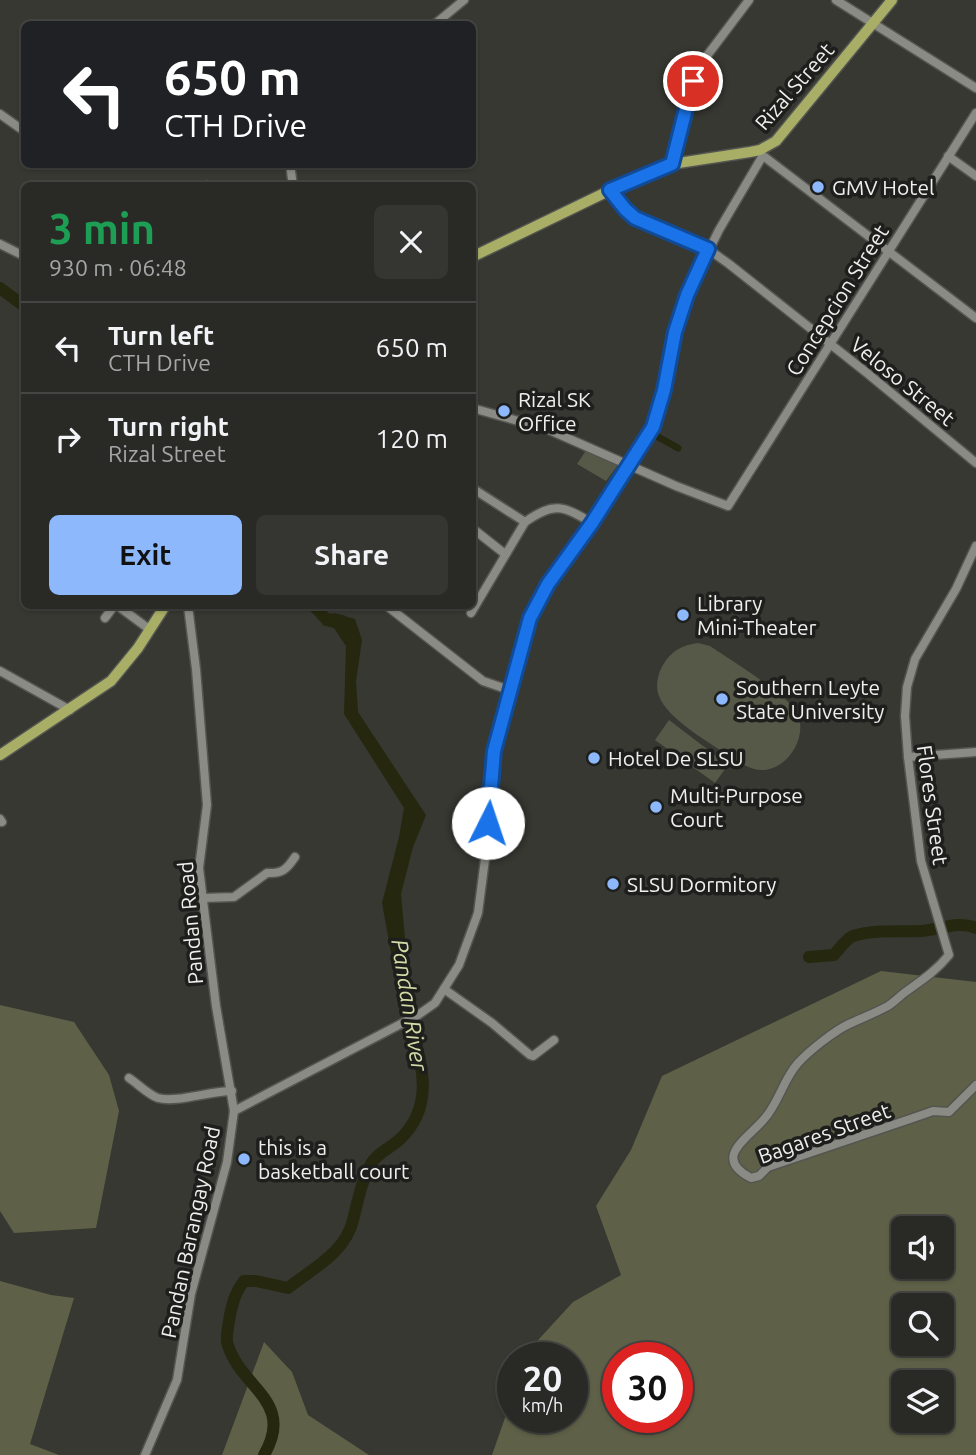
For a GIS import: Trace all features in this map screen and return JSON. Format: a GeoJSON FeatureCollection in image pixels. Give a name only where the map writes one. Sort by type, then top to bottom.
{"type":"FeatureCollection","features":[{"type":"Feature","properties":{"kind":"main road","name":"Rizal Street"},"geometry":{"type":"LineString","coordinates":[[476,255],[610,190],[672,164],[761,154],[776,141],[892,0]]}},
{"type":"Feature","properties":{"kind":"main road"},"geometry":{"type":"LineString","coordinates":[[0,755],[111,681],[138,648],[163,609]]}},
{"type":"Feature","properties":{"kind":"street"},"geometry":{"type":"LineString","coordinates":[[439,21],[464,0]]}},
{"type":"Feature","properties":{"kind":"street"},"geometry":{"type":"LineString","coordinates":[[672,164],[697,73],[749,0]]}},
{"type":"Feature","properties":{"kind":"street"},"geometry":{"type":"LineString","coordinates":[[836,0],[976,88]]}},
{"type":"Feature","properties":{"kind":"street","name":"Concepcion Street"},"geometry":{"type":"LineString","coordinates":[[627,465],[728,506],[976,113]]}},
{"type":"Feature","properties":{"kind":"street"},"geometry":{"type":"LineString","coordinates":[[0,114],[21,129]]}},
{"type":"Feature","properties":{"kind":"street"},"geometry":{"type":"LineString","coordinates":[[761,154],[976,318]]}},
{"type":"Feature","properties":{"kind":"street","name":"Pandan Barangay Road"},"geometry":{"type":"LineString","coordinates":[[145,1455],[177,1380],[191,1294],[227,1162],[234,1111],[418,1015],[435,1003],[460,965],[478,913],[487,844],[494,751],[530,618],[548,584],[592,523],[653,427],[664,390],[675,332],[687,295],[708,249],[761,154]]}},
{"type":"Feature","properties":{"kind":"street"},"geometry":{"type":"LineString","coordinates":[[948,156],[976,176]]}},
{"type":"Feature","properties":{"kind":"street","name":"Veloso Street"},"geometry":{"type":"LineString","coordinates":[[610,190],[635,218],[708,249],[976,463]]}},
{"type":"Feature","properties":{"kind":"street"},"geometry":{"type":"LineString","coordinates":[[0,244],[21,254]]}},
{"type":"Feature","properties":{"kind":"street"},"geometry":{"type":"LineString","coordinates":[[476,409],[547,429],[627,465]]}},
{"type":"Feature","properties":{"kind":"street"},"geometry":{"type":"LineString","coordinates":[[476,491],[524,522]]}},
{"type":"Feature","properties":{"kind":"street"},"geometry":{"type":"LineString","coordinates":[[476,604],[524,522],[556,507],[570,510],[592,523]]}},
{"type":"Feature","properties":{"kind":"street"},"geometry":{"type":"LineString","coordinates":[[476,531],[505,554]]}},
{"type":"Feature","properties":{"kind":"street","name":"Flores Street"},"geometry":{"type":"LineString","coordinates":[[937,916],[921,861],[908,757],[905,716],[907,687],[915,659],[960,582],[976,545]]}},
{"type":"Feature","properties":{"kind":"street"},"geometry":{"type":"LineString","coordinates":[[105,618],[113,609]]}},
{"type":"Feature","properties":{"kind":"street"},"geometry":{"type":"LineString","coordinates":[[120,609],[149,629]]}},
{"type":"Feature","properties":{"kind":"street","name":"Pandan Road"},"geometry":{"type":"LineString","coordinates":[[188,609],[207,805],[199,868],[216,1006],[234,1111]]}},
{"type":"Feature","properties":{"kind":"street"},"geometry":{"type":"LineString","coordinates":[[391,609],[483,681],[509,690]]}},
{"type":"Feature","properties":{"kind":"street"},"geometry":{"type":"LineString","coordinates":[[471,613],[473,609]]}},
{"type":"Feature","properties":{"kind":"street"},"geometry":{"type":"LineString","coordinates":[[0,671],[70,710]]}},
{"type":"Feature","properties":{"kind":"street"},"geometry":{"type":"LineString","coordinates":[[908,757],[976,751]]}},
{"type":"Feature","properties":{"kind":"street"},"geometry":{"type":"LineString","coordinates":[[203,898],[234,897],[267,873],[277,874],[286,869],[295,857]]}},
{"type":"Feature","properties":{"kind":"street","name":"Bagares Street"},"geometry":{"type":"LineString","coordinates":[[937,916],[949,955],[934,973],[890,1005],[845,1026],[798,1063],[784,1083],[772,1110],[740,1142],[734,1153],[734,1162],[742,1173],[751,1178],[759,1176],[768,1167],[933,1111],[949,1112],[976,1085]]}},
{"type":"Feature","properties":{"kind":"street"},"geometry":{"type":"LineString","coordinates":[[444,989],[530,1055],[533,1056],[554,1040]]}},
{"type":"Feature","properties":{"kind":"street"},"geometry":{"type":"LineString","coordinates":[[129,1078],[155,1098],[177,1099],[213,1091],[232,1091]]}},
{"type":"Feature","properties":{"kind":"shaded area"},"geometry":{"type":"Polygon","coordinates":[[[587,449],[618,465],[606,481],[577,464],[587,449]]]}},
{"type":"Feature","properties":{"kind":"shaded area"},"geometry":{"type":"Polygon","coordinates":[[[698,643],[710,646],[756,677],[796,711],[800,720],[798,740],[788,758],[780,764],[761,770],[746,766],[691,730],[664,705],[657,688],[663,665],[678,650],[698,643]]]}},
{"type":"Feature","properties":{"kind":"shaded area"},"geometry":{"type":"Polygon","coordinates":[[[669,720],[728,765],[715,783],[655,740],[669,720]]]}},
{"type":"Feature","properties":{"kind":"shaded area"},"geometry":{"type":"Polygon","coordinates":[[[881,971],[976,982],[976,1455],[492,1455],[500,1433],[588,1433],[588,1342],[536,1342],[573,1302],[621,1275],[596,1206],[631,1150],[662,1076],[881,971]]]}},
{"type":"Feature","properties":{"kind":"shaded area"},"geometry":{"type":"Polygon","coordinates":[[[0,1005],[74,1022],[109,1075],[119,1111],[96,1228],[14,1233],[0,1211],[0,1005]]]}},
{"type":"Feature","properties":{"kind":"shaded area"},"geometry":{"type":"Polygon","coordinates":[[[0,1281],[51,1295],[74,1298],[30,1444],[59,1455],[0,1455],[0,1281]]]}},
{"type":"Feature","properties":{"kind":"shaded area"},"geometry":{"type":"Polygon","coordinates":[[[264,1342],[292,1372],[308,1415],[369,1455],[222,1455],[264,1342]]]}},
{"type":"Feature","properties":{"kind":"water"},"geometry":{"type":"Polygon","coordinates":[[[334,613],[355,619],[362,640],[356,681],[358,712],[426,815],[413,847],[401,894],[411,1004],[422,1045],[408,1046],[382,903],[404,808],[344,714],[346,646],[334,628],[322,625],[334,613]]]}},
{"type":"Feature","properties":{"kind":"waterway","name":"Pandan River"},"geometry":{"type":"LineString","coordinates":[[0,288],[21,304]]}},
{"type":"Feature","properties":{"kind":"waterway"},"geometry":{"type":"LineString","coordinates":[[651,433],[678,448]]}},
{"type":"Feature","properties":{"kind":"waterway","name":"Pandan River"},"geometry":{"type":"LineString","coordinates":[[317,609],[326,619],[342,621]]}},
{"type":"Feature","properties":{"kind":"waterway"},"geometry":{"type":"LineString","coordinates":[[809,957],[834,955],[848,939],[861,934],[921,931],[956,925],[976,928]]}},
{"type":"Feature","properties":{"kind":"waterway","name":"Pandan River"},"geometry":{"type":"LineString","coordinates":[[264,1455],[272,1436],[270,1407],[233,1358],[227,1342],[235,1297],[244,1281],[288,1288],[327,1259],[343,1241],[349,1231],[371,1164],[399,1140],[417,1116],[423,1089],[420,1061],[412,1032]]}},
{"type":"Feature","properties":{"kind":"place","name":"GMV Hotel"},"geometry":{"type":"Point","coordinates":[818,187]}},
{"type":"Feature","properties":{"kind":"place","name":"Rizal SK Office"},"geometry":{"type":"Point","coordinates":[504,411]}},
{"type":"Feature","properties":{"kind":"place","name":"Library Mini-Theater"},"geometry":{"type":"Point","coordinates":[683,615]}},
{"type":"Feature","properties":{"kind":"place","name":"Southern Leyte State University"},"geometry":{"type":"Point","coordinates":[722,699]}},
{"type":"Feature","properties":{"kind":"place","name":"Hotel De SLSU"},"geometry":{"type":"Point","coordinates":[594,758]}},
{"type":"Feature","properties":{"kind":"place","name":"Multi-Purpose Court"},"geometry":{"type":"Point","coordinates":[656,807]}},
{"type":"Feature","properties":{"kind":"place","name":"SLSU Dormitory"},"geometry":{"type":"Point","coordinates":[613,884]}},
{"type":"Feature","properties":{"kind":"place","name":"this is a basketball court"},"geometry":{"type":"Point","coordinates":[244,1159]}},
{"type":"Feature","properties":{"kind":"route"},"geometry":{"type":"LineString","coordinates":[[488,823],[494,751],[530,618],[548,584],[592,523],[653,427],[664,390],[675,332],[687,295],[708,249],[635,218],[610,190],[672,164],[693,81]]}}]}
